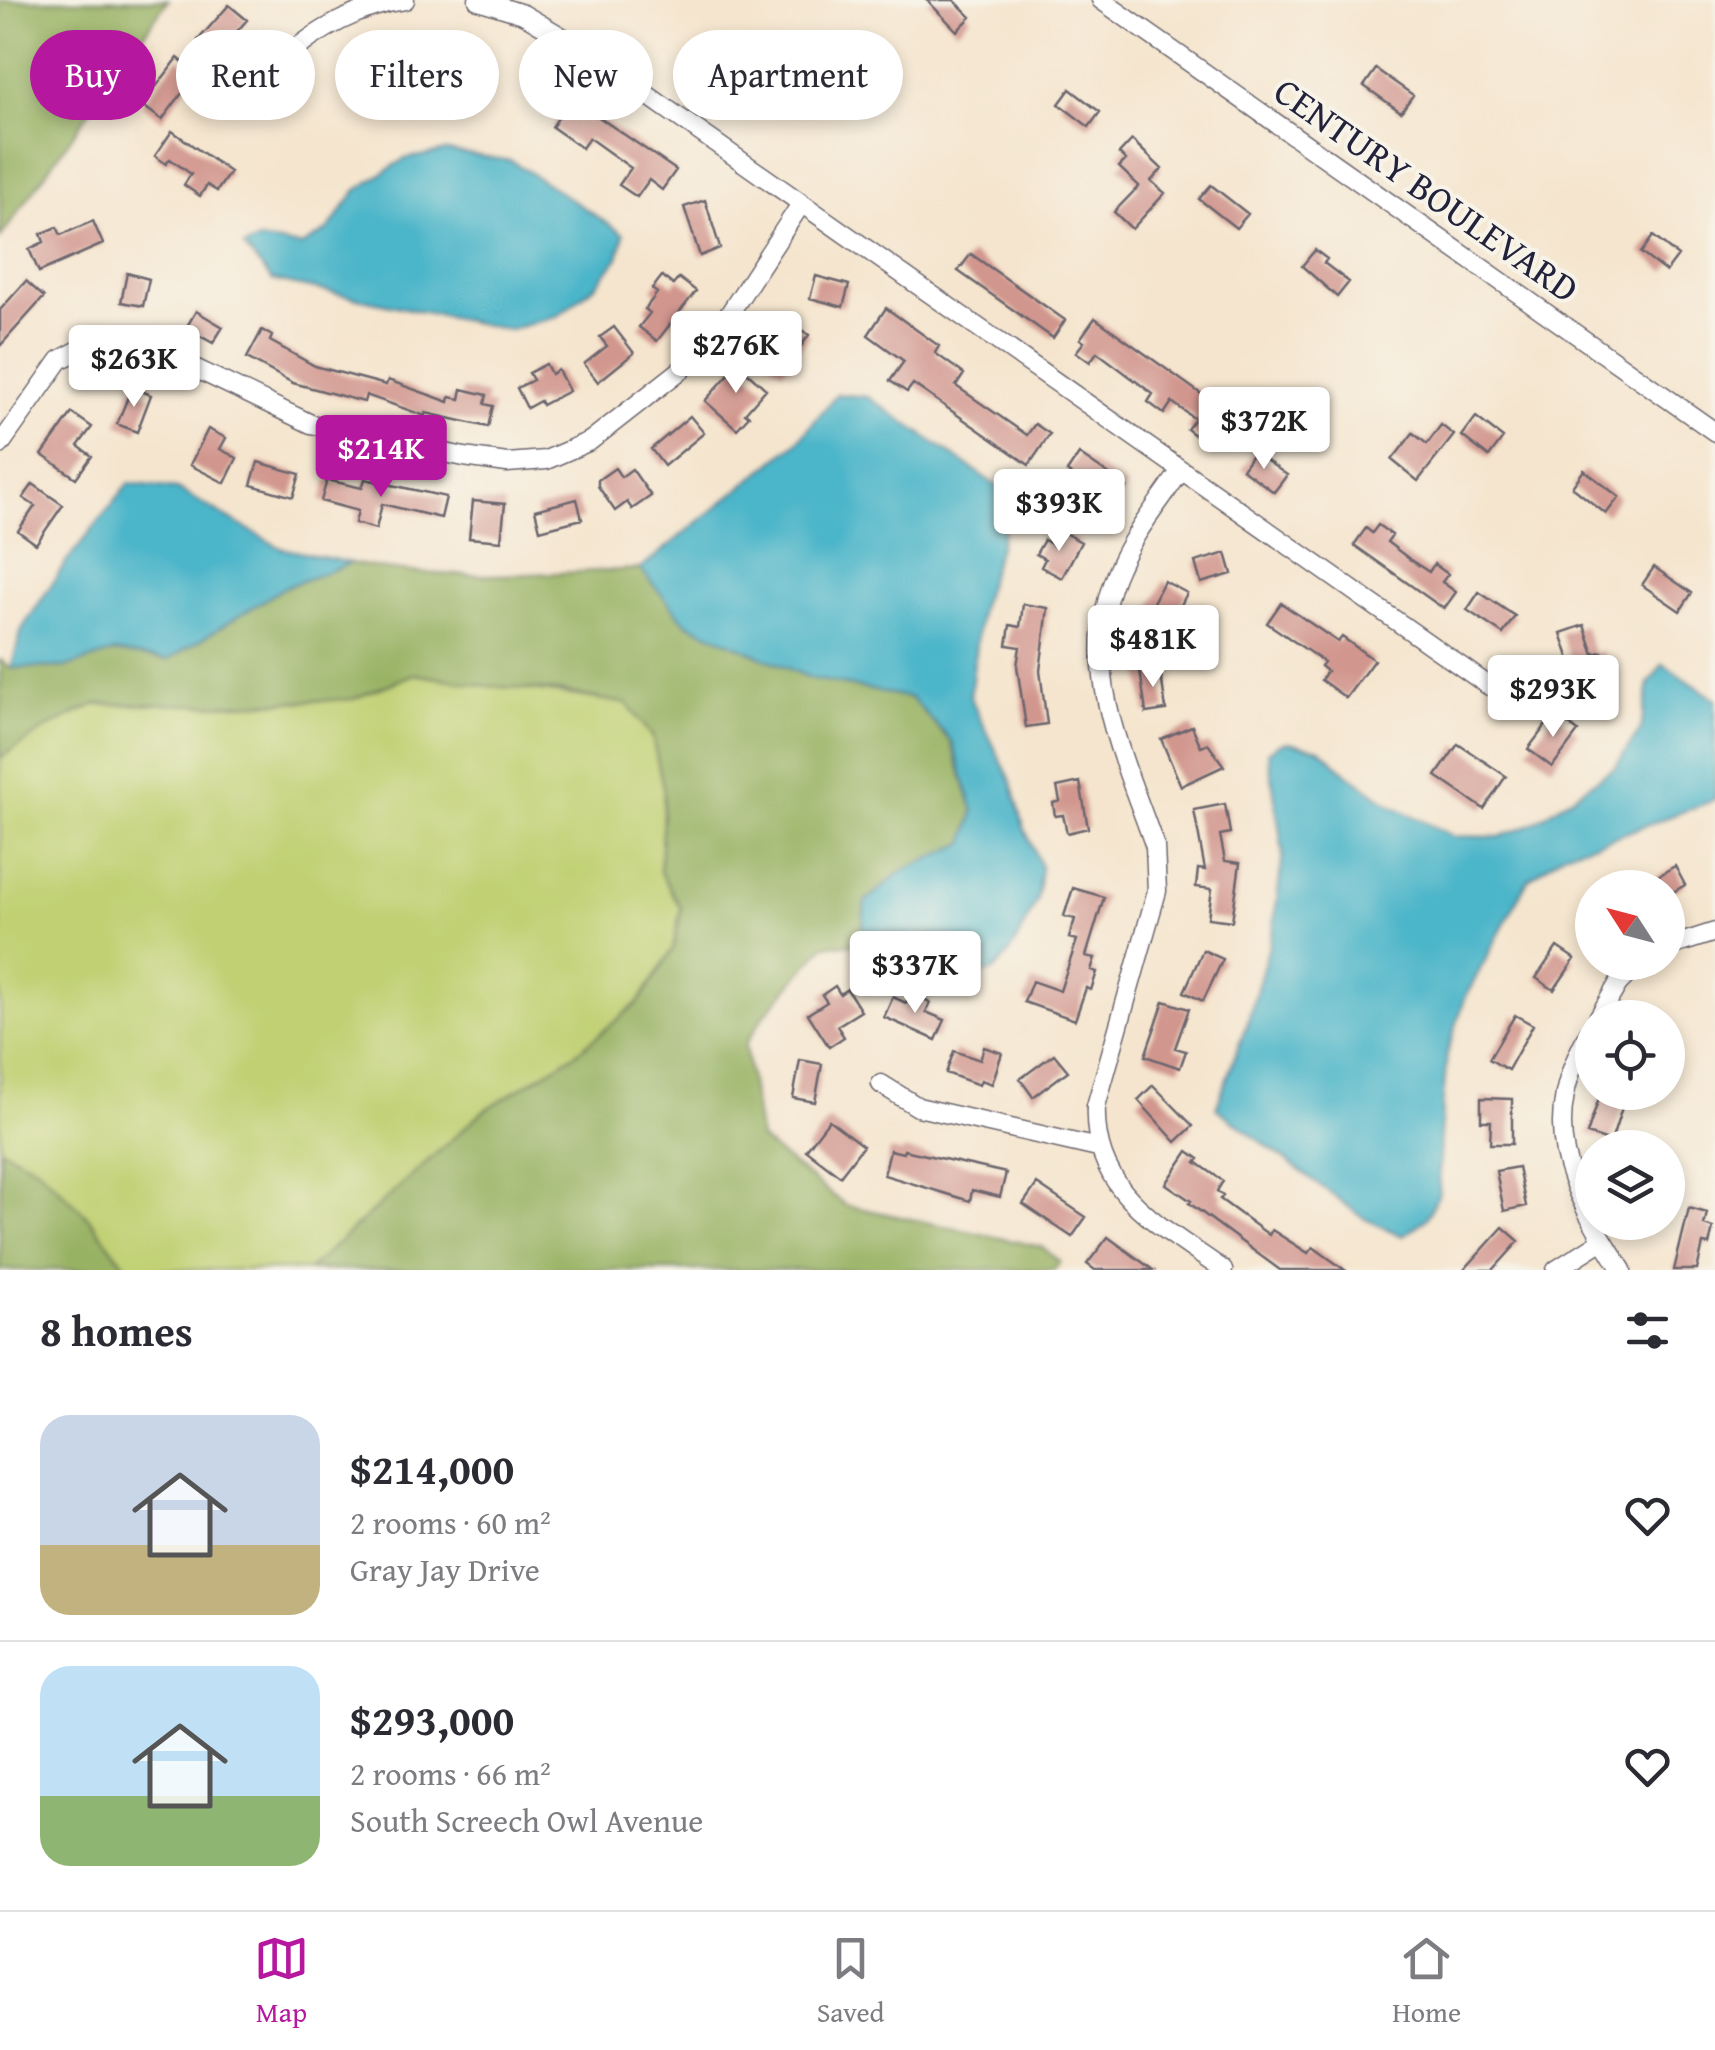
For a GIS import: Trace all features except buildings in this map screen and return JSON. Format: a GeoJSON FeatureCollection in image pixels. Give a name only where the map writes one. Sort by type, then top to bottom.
{"type":"FeatureCollection","features":[{"type":"Feature","properties":{"kind":"street"},"geometry":{"type":"LineString","coordinates":[[315,35],[348,17],[401,0]]}},
{"type":"Feature","properties":{"kind":"street"},"geometry":{"type":"LineString","coordinates":[[478,0],[523,14],[576,45],[1489,686]]}},
{"type":"Feature","properties":{"kind":"street","name":"CENTURY BOULEVARD"},"geometry":{"type":"LineString","coordinates":[[1101,0],[1715,432]]}},
{"type":"Feature","properties":{"kind":"street"},"geometry":{"type":"LineString","coordinates":[[0,445],[60,360],[92,343],[124,340],[155,349],[311,424],[464,458],[507,463],[546,460],[590,441],[691,362],[722,325],[801,204]]}},
{"type":"Feature","properties":{"kind":"street"},"geometry":{"type":"LineString","coordinates":[[1181,470],[1118,568],[1102,627],[1101,672],[1108,715],[1155,846],[1158,868],[1156,891],[1096,1106],[1098,1148],[1116,1186],[1211,1266]]}},
{"type":"Feature","properties":{"kind":"street"},"geometry":{"type":"LineString","coordinates":[[1685,942],[1715,932]]}},
{"type":"Feature","properties":{"kind":"street"},"geometry":{"type":"LineString","coordinates":[[1575,1062],[1568,1082],[1562,1135],[1575,1189]]}},
{"type":"Feature","properties":{"kind":"street"},"geometry":{"type":"LineString","coordinates":[[881,1084],[918,1107],[1098,1148]]}},
{"type":"Feature","properties":{"kind":"street"},"geometry":{"type":"LineString","coordinates":[[1556,1270],[1603,1240],[1622,1270]]}},
{"type":"Feature","properties":{"kind":"green space"},"geometry":{"type":"Polygon","coordinates":[[[0,0],[168,0],[147,30],[30,30],[30,120],[83,120],[0,238],[0,0]]]}},
{"type":"Feature","properties":{"kind":"green space"},"geometry":{"type":"Polygon","coordinates":[[[351,563],[459,575],[640,569],[686,623],[810,678],[911,698],[951,742],[974,811],[965,844],[902,871],[866,901],[861,944],[825,945],[763,1017],[745,1045],[760,1139],[845,1205],[1042,1247],[1060,1262],[1054,1270],[308,1270],[482,1112],[575,1054],[639,1002],[673,949],[681,908],[660,872],[664,792],[652,736],[627,704],[559,691],[487,686],[414,674],[353,699],[210,705],[96,704],[50,726],[0,758],[0,660],[11,668],[67,667],[115,652],[168,660],[285,587],[351,563]]]}},
{"type":"Feature","properties":{"kind":"green space"},"geometry":{"type":"Polygon","coordinates":[[[414,674],[628,704],[652,736],[664,792],[660,871],[681,908],[673,949],[639,1002],[575,1054],[482,1112],[308,1270],[129,1270],[89,1218],[39,1169],[0,1148],[0,758],[50,726],[96,704],[211,705],[353,699],[414,674]]]}},
{"type":"Feature","properties":{"kind":"green space"},"geometry":{"type":"Polygon","coordinates":[[[0,1148],[39,1169],[89,1218],[129,1270],[0,1270],[0,1148]]]}},
{"type":"Feature","properties":{"kind":"water"},"geometry":{"type":"Polygon","coordinates":[[[447,151],[512,161],[624,234],[618,258],[597,284],[558,316],[509,330],[272,280],[244,247],[259,240],[302,246],[328,230],[356,191],[404,159],[447,151]]]}},
{"type":"Feature","properties":{"kind":"water"},"geometry":{"type":"Polygon","coordinates":[[[837,394],[868,397],[1000,488],[1008,517],[980,609],[970,697],[1012,783],[1024,827],[1041,867],[1037,901],[1011,951],[994,971],[973,975],[881,960],[861,944],[865,902],[902,871],[965,843],[974,811],[952,742],[911,698],[810,678],[686,623],[640,569],[797,442],[837,394]]]}},
{"type":"Feature","properties":{"kind":"water"},"geometry":{"type":"Polygon","coordinates":[[[129,483],[177,489],[281,548],[351,563],[285,587],[168,660],[115,652],[67,667],[11,668],[22,629],[67,561],[129,483]]]}},
{"type":"Feature","properties":{"kind":"water"},"geometry":{"type":"Polygon","coordinates":[[[1663,664],[1715,699],[1715,800],[1565,852],[1528,880],[1465,998],[1447,1054],[1439,1193],[1426,1219],[1403,1236],[1365,1219],[1216,1108],[1249,1017],[1273,931],[1283,853],[1268,752],[1288,742],[1320,749],[1391,805],[1453,836],[1499,837],[1534,823],[1616,766],[1641,729],[1649,683],[1663,664]]]}}]}
